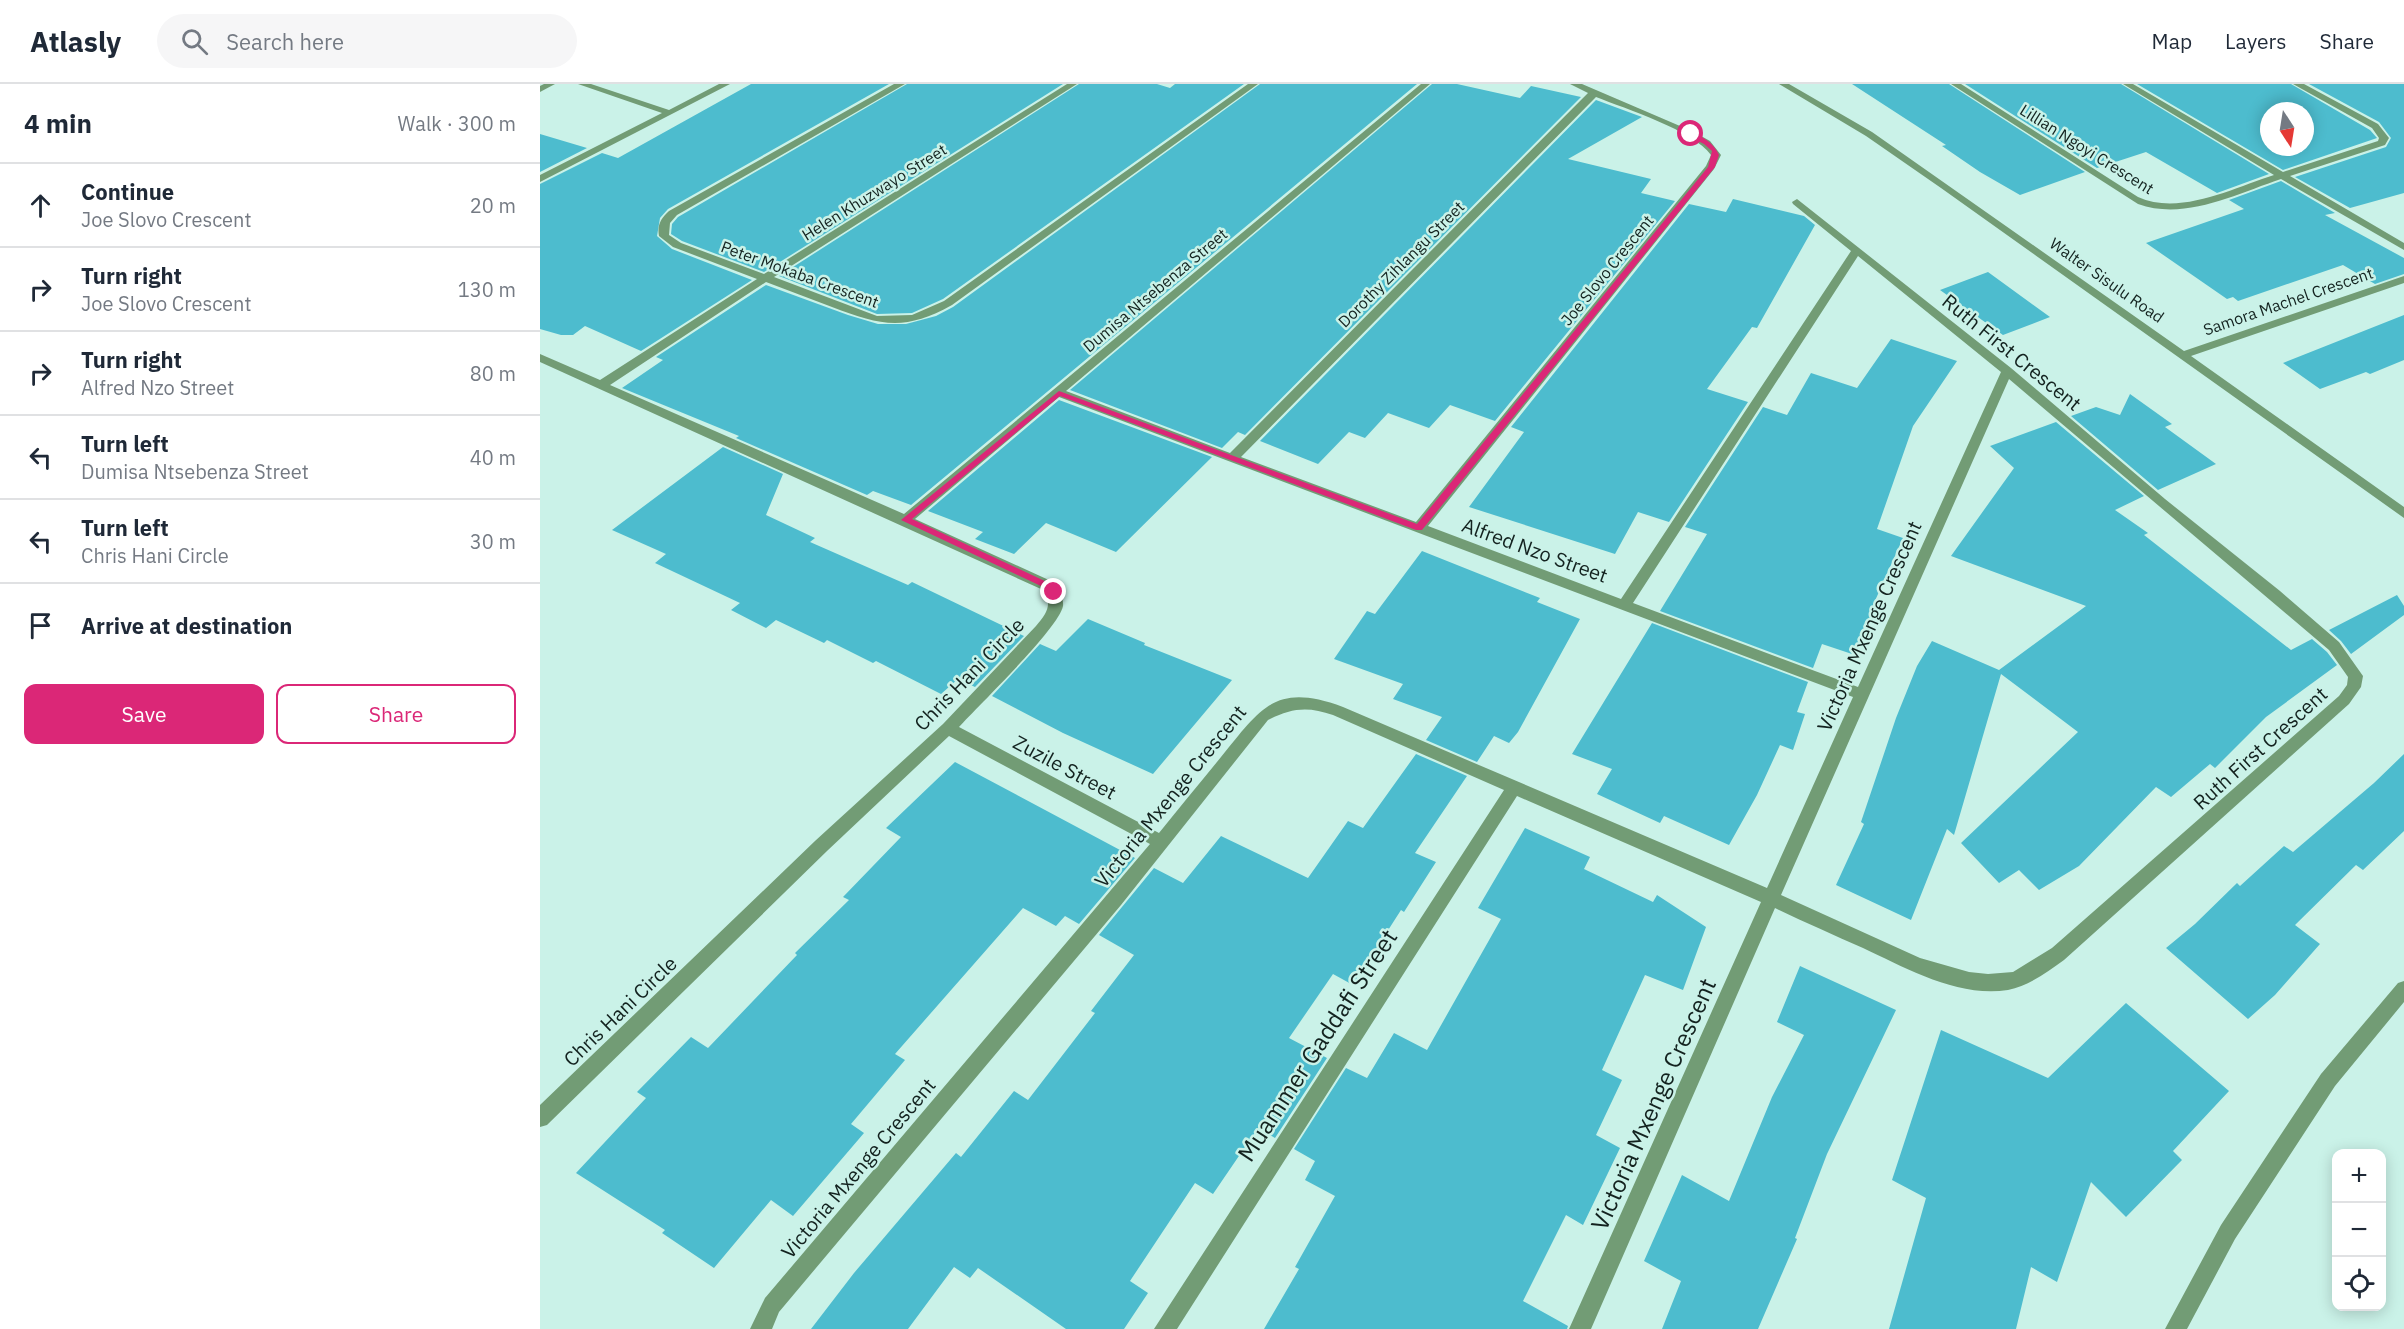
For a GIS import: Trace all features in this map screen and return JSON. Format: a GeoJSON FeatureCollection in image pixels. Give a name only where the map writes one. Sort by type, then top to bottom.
{"type":"FeatureCollection","features":[{"type":"Feature","properties":{"kind":"street"},"geometry":{"type":"LineString","coordinates":[[540,89],[551,84]]}},
{"type":"Feature","properties":{"kind":"street"},"geometry":{"type":"LineString","coordinates":[[582,84],[670,113]]}},
{"type":"Feature","properties":{"kind":"street"},"geometry":{"type":"LineString","coordinates":[[540,179],[726,84]]}},
{"type":"Feature","properties":{"kind":"street","name":"Peter Mokaba Crescent"},"geometry":{"type":"LineString","coordinates":[[901,84],[687,205],[665,220],[662,228],[664,236],[677,245],[875,319],[898,321],[919,318],[948,303],[1254,84]]}},
{"type":"Feature","properties":{"kind":"street","name":"Helen Khuzwayo Street"},"geometry":{"type":"LineString","coordinates":[[601,385],[767,277],[1073,84]]}},
{"type":"Feature","properties":{"kind":"street","name":"Dumisa Ntsebenza Street"},"geometry":{"type":"LineString","coordinates":[[906,520],[1426,84]]}},
{"type":"Feature","properties":{"kind":"street","name":"Joe Slovo Crescent"},"geometry":{"type":"LineString","coordinates":[[1419,528],[1711,167],[1716,155],[1707,143],[1574,84]]}},
{"type":"Feature","properties":{"kind":"street","name":"Walter Sisulu Road"},"geometry":{"type":"LineString","coordinates":[[1784,84],[1869,134],[2404,513]]}},
{"type":"Feature","properties":{"kind":"street","name":"Lillian Ngoyi Crescent"},"geometry":{"type":"LineString","coordinates":[[1955,84],[2148,206],[2164,209],[2191,205],[2382,143],[2384,138],[2375,126],[2301,86]]}},
{"type":"Feature","properties":{"kind":"street"},"geometry":{"type":"LineString","coordinates":[[2127,84],[2404,247]]}},
{"type":"Feature","properties":{"kind":"street"},"geometry":{"type":"LineString","coordinates":[[2301,86],[2317,84]]}},
{"type":"Feature","properties":{"kind":"street","name":"Dorothy Zihlangu Street"},"geometry":{"type":"LineString","coordinates":[[1232,458],[1594,93]]}},
{"type":"Feature","properties":{"kind":"street","name":"Ruth First Crescent"},"geometry":{"type":"LineString","coordinates":[[1771,898],[1901,957],[1947,974],[1978,982],[2008,982],[2033,971],[2058,954],[2344,700],[2354,687],[2356,676],[2334,646],[2007,371],[1797,202]]}},
{"type":"Feature","properties":{"kind":"street"},"geometry":{"type":"LineString","coordinates":[[1625,604],[1856,251]]}},
{"type":"Feature","properties":{"kind":"street","name":"Samora Machel Crescent"},"geometry":{"type":"LineString","coordinates":[[2183,355],[2404,279]]}},
{"type":"Feature","properties":{"kind":"street","name":"Chris Hani Circle"},"geometry":{"type":"LineString","coordinates":[[540,358],[906,520],[1046,585],[1054,592],[1057,602],[1054,612],[1041,630],[948,728],[804,862],[540,1118]]}},
{"type":"Feature","properties":{"kind":"street","name":"Victoria Mxenge Crescent"},"geometry":{"type":"LineString","coordinates":[[1580,1329],[2007,371]]}},
{"type":"Feature","properties":{"kind":"street","name":"Alfred Nzo Street"},"geometry":{"type":"LineString","coordinates":[[1059,393],[1863,695]]}},
{"type":"Feature","properties":{"kind":"street","name":"Victoria Mxenge Crescent"},"geometry":{"type":"LineString","coordinates":[[761,1329],[772,1305],[1162,843],[1263,716],[1292,703],[1304,701],[1328,707],[1513,789],[1771,898]]}},
{"type":"Feature","properties":{"kind":"street","name":"Zuzile Street"},"geometry":{"type":"LineString","coordinates":[[948,728],[1162,843]]}},
{"type":"Feature","properties":{"kind":"street","name":"Muammer Gaddafi Street"},"geometry":{"type":"LineString","coordinates":[[1165,1329],[1513,789]]}},
{"type":"Feature","properties":{"kind":"street"},"geometry":{"type":"LineString","coordinates":[[2176,1329],[2228,1232],[2328,1080],[2404,989]]}},
{"type":"Feature","properties":{"kind":"building"},"geometry":{"type":"Polygon","coordinates":[[[751,84],[889,84],[668,209],[660,218],[657,236],[672,249],[752,280],[641,351],[585,326],[573,335],[561,335],[540,329],[540,184],[602,153],[618,158],[751,84]]]}},
{"type":"Feature","properties":{"kind":"building"},"geometry":{"type":"Polygon","coordinates":[[[907,84],[1063,84],[764,272],[682,241],[671,234],[672,224],[678,217],[907,84]]]}},
{"type":"Feature","properties":{"kind":"building"},"geometry":{"type":"Polygon","coordinates":[[[1079,84],[1157,84],[1170,88],[1175,84],[1244,84],[943,299],[912,313],[877,314],[779,276],[1079,84]]]}},
{"type":"Feature","properties":{"kind":"building"},"geometry":{"type":"Polygon","coordinates":[[[1260,84],[1417,84],[911,505],[873,491],[867,495],[736,438],[739,436],[622,388],[663,360],[656,357],[766,285],[878,324],[906,324],[936,316],[953,307],[1260,84]]]}},
{"type":"Feature","properties":{"kind":"building"},"geometry":{"type":"Polygon","coordinates":[[[1432,84],[1457,84],[1520,98],[1531,86],[1581,97],[1245,435],[1238,432],[1222,448],[1070,390],[1432,84]]]}},
{"type":"Feature","properties":{"kind":"building"},"geometry":{"type":"Polygon","coordinates":[[[1852,84],[1949,84],[2085,172],[2020,195],[1980,172],[1942,146],[1946,145],[1852,84]]]}},
{"type":"Feature","properties":{"kind":"building"},"geometry":{"type":"Polygon","coordinates":[[[1965,84],[2121,84],[2269,174],[2217,193],[2146,152],[2097,168],[1965,84]]]}},
{"type":"Feature","properties":{"kind":"building"},"geometry":{"type":"Polygon","coordinates":[[[2137,84],[2291,84],[2370,130],[2377,138],[2283,170],[2137,84]]]}},
{"type":"Feature","properties":{"kind":"building"},"geometry":{"type":"Polygon","coordinates":[[[2309,84],[2404,84],[2404,193],[2350,208],[2295,177],[2386,147],[2391,138],[2379,122],[2309,84]]]}},
{"type":"Feature","properties":{"kind":"building"},"geometry":{"type":"Polygon","coordinates":[[[1596,100],[1642,117],[1568,159],[1651,179],[1641,193],[1675,201],[1495,421],[1450,405],[1429,428],[1388,413],[1365,438],[1349,432],[1318,464],[1260,441],[1596,100]]]}},
{"type":"Feature","properties":{"kind":"building"},"geometry":{"type":"Polygon","coordinates":[[[540,134],[587,148],[540,172],[540,134]]]}},
{"type":"Feature","properties":{"kind":"building"},"geometry":{"type":"Polygon","coordinates":[[[2281,181],[2335,213],[2325,215],[2404,258],[2404,274],[2375,284],[2343,265],[2238,301],[2233,297],[2227,299],[2146,243],[2244,209],[2229,200],[2281,181]]]}},
{"type":"Feature","properties":{"kind":"building"},"geometry":{"type":"Polygon","coordinates":[[[1733,199],[1804,216],[1815,225],[1757,328],[1752,327],[1707,389],[1748,402],[1669,522],[1638,512],[1615,554],[1469,507],[1524,432],[1511,427],[1689,204],[1726,212],[1733,199]]]}},
{"type":"Feature","properties":{"kind":"building"},"geometry":{"type":"Polygon","coordinates":[[[1988,272],[2050,317],[2003,335],[1940,290],[1988,272]]]}},
{"type":"Feature","properties":{"kind":"building"},"geometry":{"type":"Polygon","coordinates":[[[2404,315],[2404,360],[2370,374],[2366,372],[2320,389],[2283,363],[2404,315]]]}},
{"type":"Feature","properties":{"kind":"building"},"geometry":{"type":"Polygon","coordinates":[[[1891,339],[1957,361],[1913,426],[1877,529],[1903,538],[1870,612],[1872,613],[1855,655],[1822,644],[1813,668],[1660,611],[1707,534],[1685,527],[1763,407],[1787,415],[1811,373],[1857,388],[1891,339]]]}},
{"type":"Feature","properties":{"kind":"building"},"geometry":{"type":"Polygon","coordinates":[[[2130,394],[2172,424],[2165,427],[2216,464],[2158,490],[2071,416],[2096,407],[2120,415],[2130,394]]]}},
{"type":"Feature","properties":{"kind":"building"},"geometry":{"type":"Polygon","coordinates":[[[1059,400],[1212,457],[1116,552],[1046,523],[1014,554],[975,539],[983,532],[928,511],[1059,400]]]}},
{"type":"Feature","properties":{"kind":"building"},"geometry":{"type":"Polygon","coordinates":[[[2056,422],[2144,496],[2115,510],[2148,533],[2144,535],[2291,650],[2312,639],[2327,652],[2337,665],[2266,717],[2215,768],[2210,764],[2171,797],[2156,787],[2079,866],[2039,890],[2019,870],[1999,883],[1961,843],[2078,732],[2001,674],[1954,835],[1947,829],[1911,920],[1836,885],[1864,824],[1861,822],[1896,718],[1917,666],[1932,641],[1999,670],[2086,606],[1951,556],[2014,468],[1990,446],[2056,422]]]}},
{"type":"Feature","properties":{"kind":"building"},"geometry":{"type":"Polygon","coordinates":[[[723,447],[783,474],[766,515],[815,538],[810,542],[908,585],[912,582],[1024,636],[975,687],[958,679],[941,694],[876,661],[873,663],[827,640],[824,643],[776,620],[766,628],[731,610],[740,603],[655,563],[666,554],[612,530],[723,447]]]}},
{"type":"Feature","properties":{"kind":"building"},"geometry":{"type":"Polygon","coordinates":[[[1422,551],[1540,598],[1537,602],[1580,619],[1518,732],[1509,743],[1494,736],[1477,762],[1426,740],[1442,717],[1393,699],[1403,684],[1334,659],[1367,611],[1375,614],[1422,551]]]}},
{"type":"Feature","properties":{"kind":"building"},"geometry":{"type":"Polygon","coordinates":[[[2397,595],[2404,606],[2404,615],[2351,654],[2329,630],[2397,595]]]}},
{"type":"Feature","properties":{"kind":"building"},"geometry":{"type":"Polygon","coordinates":[[[1088,619],[1145,643],[1144,645],[1232,680],[1153,774],[1063,733],[992,696],[1040,644],[1056,651],[1088,619]]]}},
{"type":"Feature","properties":{"kind":"building"},"geometry":{"type":"Polygon","coordinates":[[[1652,623],[1808,682],[1797,712],[1805,714],[1793,750],[1780,745],[1757,795],[1729,845],[1664,816],[1660,823],[1597,794],[1612,769],[1572,754],[1652,623]]]}},
{"type":"Feature","properties":{"kind":"building"},"geometry":{"type":"Polygon","coordinates":[[[1416,754],[1467,776],[1415,853],[1436,862],[1404,912],[1401,910],[1353,985],[1333,974],[1289,1038],[1327,1058],[1275,1138],[1258,1128],[1213,1194],[1195,1183],[1130,1281],[1148,1293],[1124,1329],[1066,1329],[978,1268],[970,1278],[954,1267],[908,1329],[811,1329],[854,1273],[956,1153],[961,1157],[1014,1091],[1028,1100],[1095,1013],[1091,1011],[1134,955],[1099,935],[1154,868],[1183,883],[1221,836],[1308,878],[1348,821],[1363,828],[1416,754]]]}},
{"type":"Feature","properties":{"kind":"building"},"geometry":{"type":"Polygon","coordinates":[[[2404,754],[2404,831],[2363,870],[2356,865],[2295,925],[2320,944],[2275,995],[2248,1019],[2166,948],[2195,924],[2237,883],[2240,886],[2284,846],[2293,852],[2374,783],[2404,754]]]}},
{"type":"Feature","properties":{"kind":"building"},"geometry":{"type":"Polygon","coordinates":[[[955,762],[1135,858],[1079,924],[1065,916],[1056,926],[1023,908],[895,1054],[905,1060],[851,1124],[864,1133],[793,1216],[771,1200],[714,1268],[662,1233],[665,1230],[576,1173],[646,1098],[637,1092],[691,1037],[708,1048],[797,955],[795,953],[849,900],[843,897],[901,837],[886,828],[955,762]]]}},
{"type":"Feature","properties":{"kind":"building"},"geometry":{"type":"Polygon","coordinates":[[[1525,828],[1590,857],[1584,869],[1653,902],[1657,895],[1706,927],[1683,990],[1645,975],[1602,1070],[1622,1080],[1596,1135],[1620,1148],[1583,1225],[1566,1215],[1523,1301],[1568,1326],[1567,1329],[1264,1329],[1299,1269],[1295,1267],[1335,1196],[1305,1180],[1315,1161],[1294,1149],[1346,1068],[1367,1078],[1394,1033],[1427,1050],[1501,919],[1478,908],[1525,828]]]}},
{"type":"Feature","properties":{"kind":"building"},"geometry":{"type":"Polygon","coordinates":[[[1800,966],[1896,1010],[1827,1154],[1795,1238],[1797,1239],[1758,1329],[1662,1329],[1681,1281],[1644,1261],[1682,1175],[1729,1201],[1772,1097],[1804,1035],[1777,1022],[1800,966]]]}},
{"type":"Feature","properties":{"kind":"building"},"geometry":{"type":"Polygon","coordinates":[[[2126,1003],[2229,1091],[2173,1151],[2182,1160],[2126,1217],[2091,1182],[2057,1282],[2031,1267],[2016,1329],[1889,1329],[1926,1198],[1892,1180],[1941,1030],[2048,1078],[2126,1003]]]}},
{"type":"Feature","properties":{"kind":"route"},"geometry":{"type":"LineString","coordinates":[[1054,592],[1046,585],[906,520],[1059,393],[1419,528],[1711,167],[1716,155],[1714,151],[1707,143],[1691,134]]}}]}
